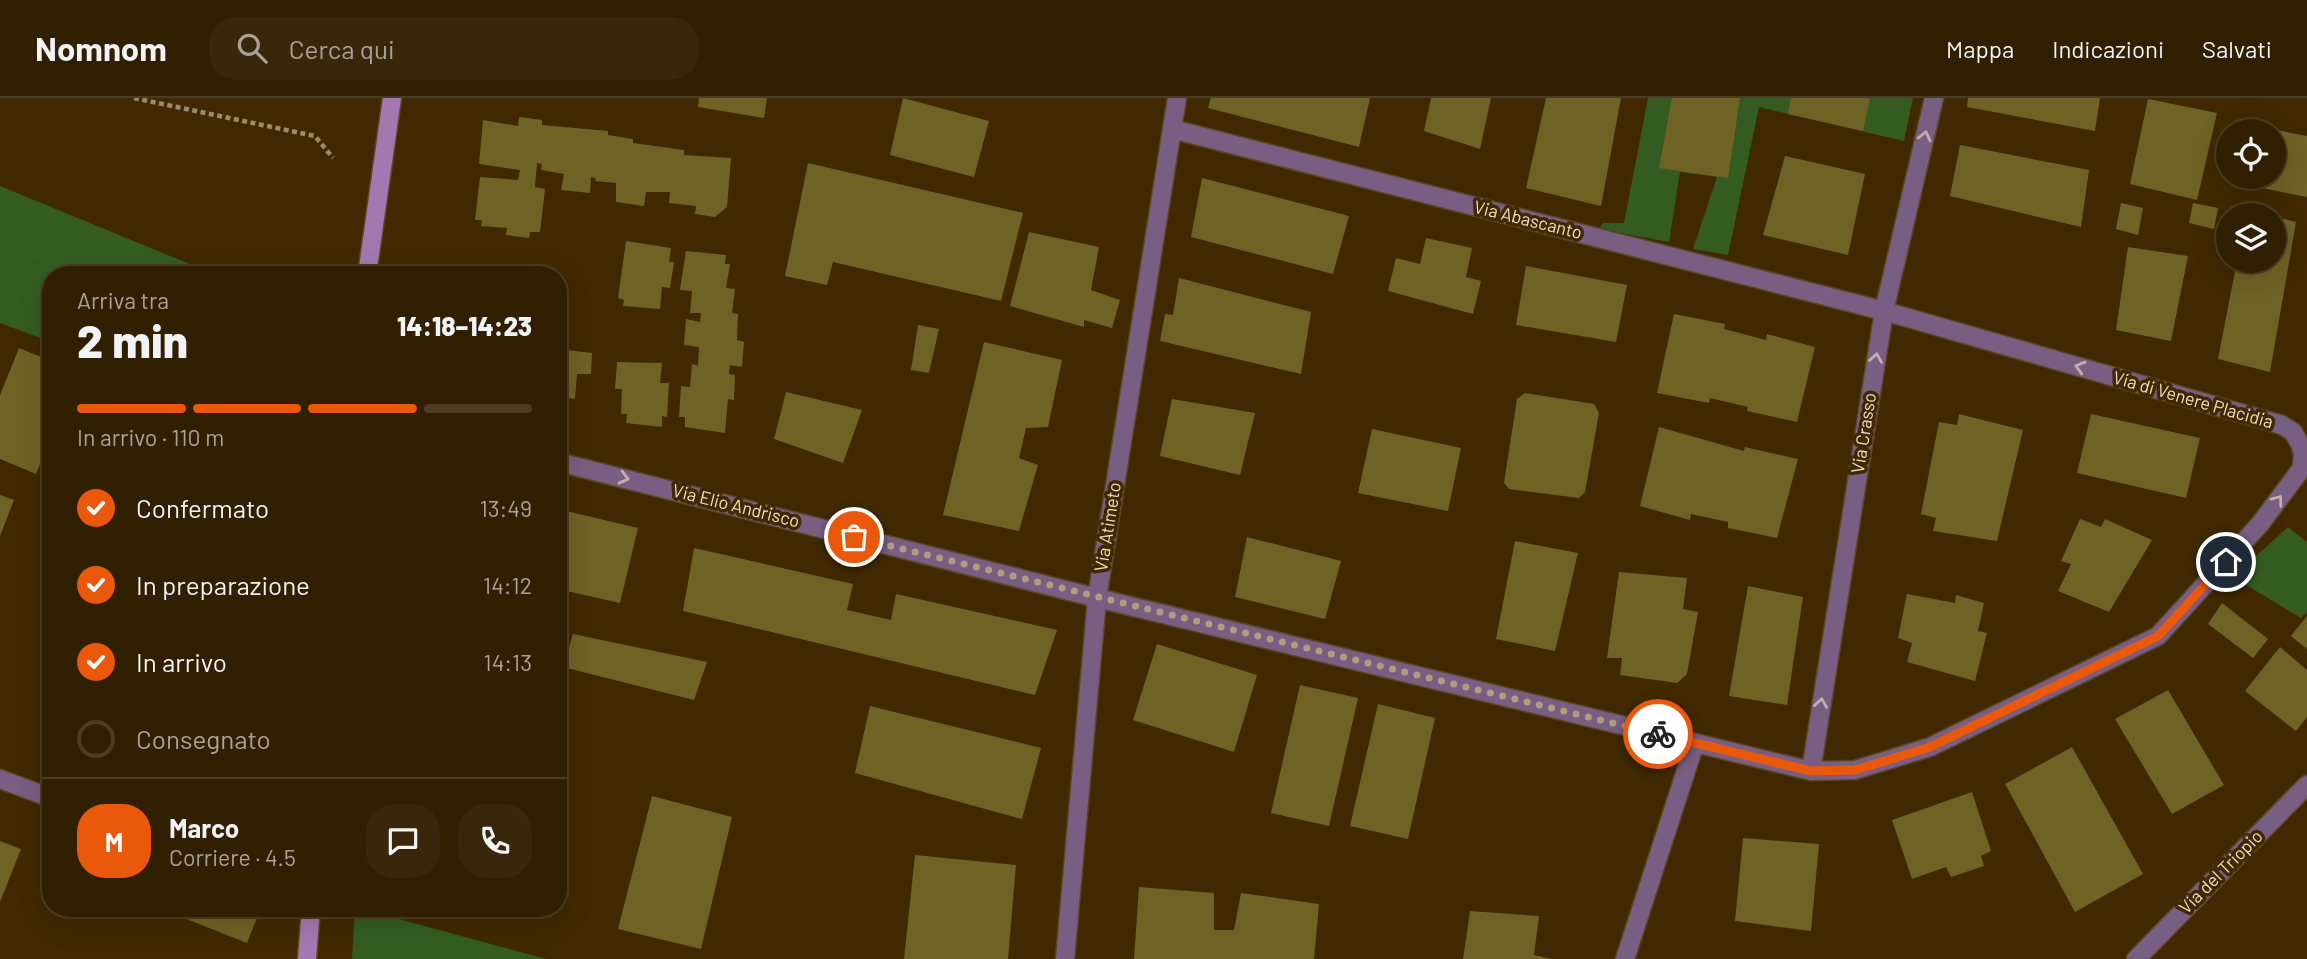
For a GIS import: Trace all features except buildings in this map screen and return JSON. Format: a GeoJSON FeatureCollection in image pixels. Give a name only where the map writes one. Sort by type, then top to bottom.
{"type":"FeatureCollection","features":[{"type":"Feature","properties":{"kind":"street"},"geometry":{"type":"LineString","coordinates":[[368,266],[392,98]]}},
{"type":"Feature","properties":{"kind":"street","name":"Via Atimeto"},"geometry":{"type":"LineString","coordinates":[[1065,959],[1097,598],[1177,98]]}},
{"type":"Feature","properties":{"kind":"street","name":"Via Crasso"},"geometry":{"type":"LineString","coordinates":[[1811,771],[1884,311],[1934,98]]}},
{"type":"Feature","properties":{"kind":"street","name":"Via Abascanto"},"geometry":{"type":"LineString","coordinates":[[1172,129],[1884,311]]}},
{"type":"Feature","properties":{"kind":"street","name":"Via di Venere Placidia"},"geometry":{"type":"LineString","coordinates":[[1811,771],[1855,770],[1930,747],[2158,636],[2260,524],[2302,468],[2304,454],[2300,444],[2293,432],[2282,425],[1884,311]]}},
{"type":"Feature","properties":{"kind":"street","name":"Via Elio Andrisco"},"geometry":{"type":"LineString","coordinates":[[567,464],[1097,598],[1811,771]]}},
{"type":"Feature","properties":{"kind":"street"},"geometry":{"type":"LineString","coordinates":[[1625,959],[1695,743]]}},
{"type":"Feature","properties":{"kind":"street"},"geometry":{"type":"LineString","coordinates":[[0,779],[42,795]]}},
{"type":"Feature","properties":{"kind":"street","name":"Via del Triopio"},"geometry":{"type":"LineString","coordinates":[[2136,959],[2307,785]]}},
{"type":"Feature","properties":{"kind":"street"},"geometry":{"type":"LineString","coordinates":[[307,959],[310,917]]}},
{"type":"Feature","properties":{"kind":"path"},"geometry":{"type":"LineString","coordinates":[[134,98],[315,136],[333,158]]}},
{"type":"Feature","properties":{"kind":"green space"},"geometry":{"type":"Polygon","coordinates":[[[1648,98],[1913,98],[1904,141],[1759,107],[1728,255],[1693,249],[1717,177],[1680,172],[1669,242],[1599,229],[1603,223],[1624,223],[1648,98]]]}},
{"type":"Feature","properties":{"kind":"green space"},"geometry":{"type":"Polygon","coordinates":[[[0,186],[192,265],[42,266],[42,339],[0,323],[0,186]]]}},
{"type":"Feature","properties":{"kind":"green space"},"geometry":{"type":"Polygon","coordinates":[[[2288,527],[2307,542],[2307,612],[2301,618],[2233,577],[2288,527]]]}},
{"type":"Feature","properties":{"kind":"green space"},"geometry":{"type":"Polygon","coordinates":[[[354,917],[391,917],[546,959],[352,959],[354,917]]]}},
{"type":"Feature","properties":{"kind":"way so far"},"geometry":{"type":"LineString","coordinates":[[854,537],[1658,734]]}},
{"type":"Feature","properties":{"kind":"route"},"geometry":{"type":"LineString","coordinates":[[1658,734],[1811,771],[1855,770],[1930,747],[2158,636],[2226,562]]}}]}
